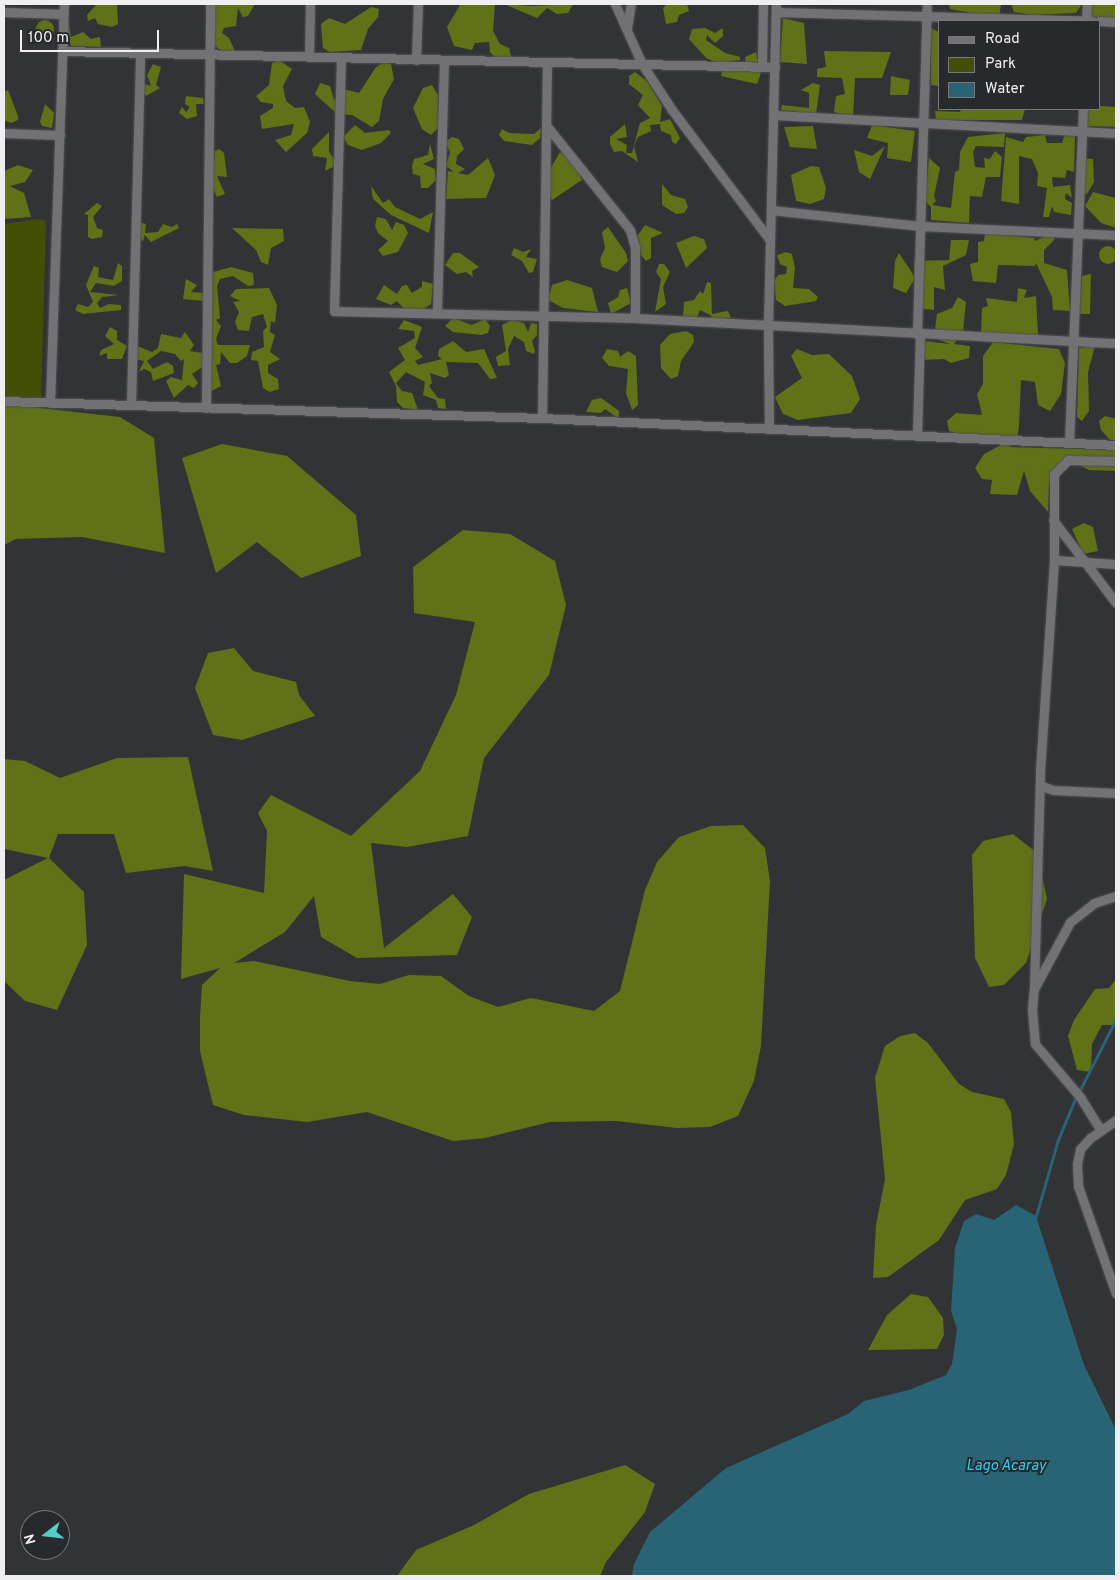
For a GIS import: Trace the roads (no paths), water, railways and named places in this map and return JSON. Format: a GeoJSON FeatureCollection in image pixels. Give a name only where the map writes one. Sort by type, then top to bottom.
{"type":"FeatureCollection","features":[{"type":"Feature","properties":{"kind":"street"},"geometry":{"type":"LineString","coordinates":[[50,402],[64,4]]}},
{"type":"Feature","properties":{"kind":"street"},"geometry":{"type":"LineString","coordinates":[[206,408],[210,4]]}},
{"type":"Feature","properties":{"kind":"street"},"geometry":{"type":"LineString","coordinates":[[309,57],[310,4]]}},
{"type":"Feature","properties":{"kind":"street"},"geometry":{"type":"LineString","coordinates":[[416,60],[418,4]]}},
{"type":"Feature","properties":{"kind":"street"},"geometry":{"type":"LineString","coordinates":[[614,4],[627,28],[642,64],[672,110],[770,240]]}},
{"type":"Feature","properties":{"kind":"street"},"geometry":{"type":"LineString","coordinates":[[627,28],[632,4]]}},
{"type":"Feature","properties":{"kind":"street"},"geometry":{"type":"LineString","coordinates":[[762,66],[763,4]]}},
{"type":"Feature","properties":{"kind":"street"},"geometry":{"type":"LineString","coordinates":[[916,434],[927,4]]}},
{"type":"Feature","properties":{"kind":"street"},"geometry":{"type":"LineString","coordinates":[[1086,20],[1087,4]]}},
{"type":"Feature","properties":{"kind":"street"},"geometry":{"type":"LineString","coordinates":[[769,428],[768,324],[776,8],[1054,20]]}},
{"type":"Feature","properties":{"kind":"street"},"geometry":{"type":"LineString","coordinates":[[4,12],[63,14]]}},
{"type":"Feature","properties":{"kind":"street"},"geometry":{"type":"LineString","coordinates":[[1100,22],[1116,22]]}},
{"type":"Feature","properties":{"kind":"street"},"geometry":{"type":"LineString","coordinates":[[62,51],[775,67]]}},
{"type":"Feature","properties":{"kind":"street"},"geometry":{"type":"LineString","coordinates":[[132,404],[140,53]]}},
{"type":"Feature","properties":{"kind":"street"},"geometry":{"type":"LineString","coordinates":[[341,58],[334,311],[438,311],[635,318],[1116,344]]}},
{"type":"Feature","properties":{"kind":"street"},"geometry":{"type":"LineString","coordinates":[[438,311],[444,60]]}},
{"type":"Feature","properties":{"kind":"street"},"geometry":{"type":"LineString","coordinates":[[542,418],[547,63]]}},
{"type":"Feature","properties":{"kind":"street"},"geometry":{"type":"LineString","coordinates":[[1069,443],[1082,110]]}},
{"type":"Feature","properties":{"kind":"street"},"geometry":{"type":"LineString","coordinates":[[774,115],[923,126],[1116,134]]}},
{"type":"Feature","properties":{"kind":"street"},"geometry":{"type":"LineString","coordinates":[[546,125],[630,230],[635,248],[635,318]]}},
{"type":"Feature","properties":{"kind":"street"},"geometry":{"type":"LineString","coordinates":[[4,133],[60,135]]}},
{"type":"Feature","properties":{"kind":"street"},"geometry":{"type":"LineString","coordinates":[[771,210],[920,226],[1116,235]]}},
{"type":"Feature","properties":{"kind":"street"},"geometry":{"type":"LineString","coordinates":[[4,401],[542,418],[916,434],[1116,445]]}},
{"type":"Feature","properties":{"kind":"street"},"geometry":{"type":"LineString","coordinates":[[1100,1130],[1081,1098],[1033,1039],[1034,989],[1042,786],[1040,771],[1047,621],[1054,560],[1053,520],[1056,468],[1068,460],[1116,461]]}},
{"type":"Feature","properties":{"kind":"street"},"geometry":{"type":"LineString","coordinates":[[1053,520],[1116,603]]}},
{"type":"Feature","properties":{"kind":"street"},"geometry":{"type":"LineString","coordinates":[[1054,560],[1116,564]]}},
{"type":"Feature","properties":{"kind":"street"},"geometry":{"type":"LineString","coordinates":[[1042,786],[1053,790],[1116,793]]}},
{"type":"Feature","properties":{"kind":"street"},"geometry":{"type":"LineString","coordinates":[[1034,989],[1070,922],[1094,903],[1116,896]]}},
{"type":"Feature","properties":{"kind":"street"},"geometry":{"type":"LineString","coordinates":[[1116,1120],[1100,1130],[1080,1149],[1078,1186],[1116,1294]]}},
{"type":"Feature","properties":{"kind":"water","name":"Lago Acaray"},"geometry":{"type":"Polygon","coordinates":[[[1016,1205],[1036,1216],[1084,1365],[1116,1430],[1116,1576],[632,1576],[634,1564],[650,1532],[726,1468],[848,1414],[864,1401],[909,1390],[946,1375],[952,1364],[957,1329],[951,1311],[955,1248],[964,1221],[976,1214],[994,1220],[1016,1205]]]}},
{"type":"Feature","properties":{"kind":"waterway"},"geometry":{"type":"LineString","coordinates":[[1079,1092],[1116,1019]]}},
{"type":"Feature","properties":{"kind":"waterway"},"geometry":{"type":"LineString","coordinates":[[1036,1216],[1058,1140],[1076,1097]]}}]}
